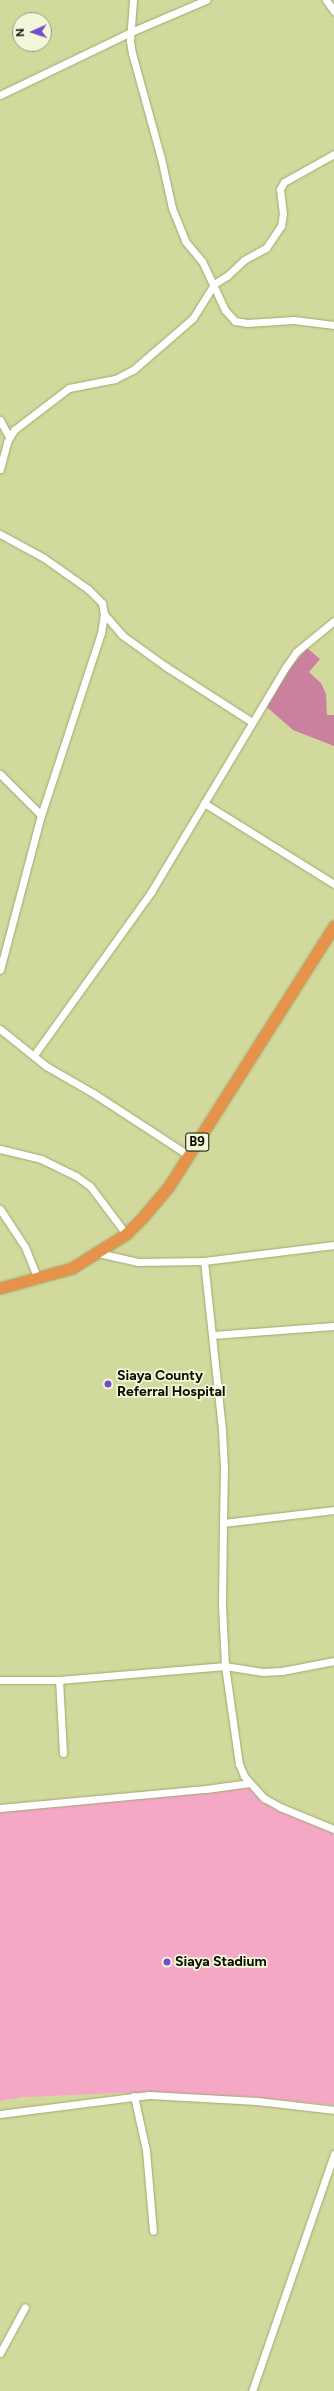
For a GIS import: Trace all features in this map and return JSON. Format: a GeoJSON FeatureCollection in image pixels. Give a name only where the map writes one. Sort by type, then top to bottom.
{"type":"FeatureCollection","features":[{"type":"Feature","properties":{"kind":"highway","name":"B9"},"geometry":{"type":"LineString","coordinates":[[0,1288],[38,1279],[72,1268],[126,1234],[158,1200],[334,926]]}},
{"type":"Feature","properties":{"kind":"street"},"geometry":{"type":"LineString","coordinates":[[133,0],[131,32],[134,60],[161,158],[172,208],[185,241],[202,261],[225,310],[235,321],[260,324],[294,320],[334,326]]}},
{"type":"Feature","properties":{"kind":"street"},"geometry":{"type":"LineString","coordinates":[[0,95],[131,32],[206,0]]}},
{"type":"Feature","properties":{"kind":"street"},"geometry":{"type":"LineString","coordinates":[[326,0],[334,11]]}},
{"type":"Feature","properties":{"kind":"street"},"geometry":{"type":"LineString","coordinates":[[0,469],[9,437],[14,430],[69,388],[116,379],[149,358],[193,318],[214,284],[227,276],[244,260],[266,248],[280,226],[283,214],[280,190],[284,182],[334,154]]}},
{"type":"Feature","properties":{"kind":"street"},"geometry":{"type":"LineString","coordinates":[[0,420],[9,437]]}},
{"type":"Feature","properties":{"kind":"street"},"geometry":{"type":"LineString","coordinates":[[0,534],[44,558],[88,589],[102,603],[104,614],[101,633],[41,815],[0,970]]}},
{"type":"Feature","properties":{"kind":"street"},"geometry":{"type":"LineString","coordinates":[[104,614],[122,635],[165,666],[252,722]]}},
{"type":"Feature","properties":{"kind":"street"},"geometry":{"type":"LineString","coordinates":[[34,1055],[151,892],[252,722],[296,652],[334,620]]}},
{"type":"Feature","properties":{"kind":"street"},"geometry":{"type":"LineString","coordinates":[[0,774],[41,815]]}},
{"type":"Feature","properties":{"kind":"street"},"geometry":{"type":"LineString","coordinates":[[204,803],[334,884]]}},
{"type":"Feature","properties":{"kind":"street"},"geometry":{"type":"LineString","coordinates":[[0,1029],[46,1066],[93,1093],[188,1155]]}},
{"type":"Feature","properties":{"kind":"street"},"geometry":{"type":"LineString","coordinates":[[0,1148],[41,1159],[76,1176],[90,1186],[126,1234]]}},
{"type":"Feature","properties":{"kind":"street"},"geometry":{"type":"LineString","coordinates":[[0,1209],[25,1248],[38,1279]]}},
{"type":"Feature","properties":{"kind":"street"},"geometry":{"type":"LineString","coordinates":[[98,1253],[138,1262],[204,1261],[334,1245]]}},
{"type":"Feature","properties":{"kind":"street"},"geometry":{"type":"LineString","coordinates":[[204,1261],[213,1335],[224,1466],[222,1605],[225,1666],[234,1745],[239,1764],[250,1783],[264,1798],[280,1807],[334,1829]]}},
{"type":"Feature","properties":{"kind":"street"},"geometry":{"type":"LineString","coordinates":[[213,1335],[334,1326]]}},
{"type":"Feature","properties":{"kind":"street"},"geometry":{"type":"LineString","coordinates":[[223,1523],[334,1510]]}},
{"type":"Feature","properties":{"kind":"street"},"geometry":{"type":"LineString","coordinates":[[0,1680],[59,1680],[225,1666],[263,1672],[282,1671],[334,1660]]}},
{"type":"Feature","properties":{"kind":"street"},"geometry":{"type":"LineString","coordinates":[[59,1680],[63,1753]]}},
{"type":"Feature","properties":{"kind":"street"},"geometry":{"type":"LineString","coordinates":[[0,1808],[206,1789],[250,1783]]}},
{"type":"Feature","properties":{"kind":"street"},"geometry":{"type":"LineString","coordinates":[[134,2096],[145,2144],[154,2231]]}},
{"type":"Feature","properties":{"kind":"street"},"geometry":{"type":"LineString","coordinates":[[0,2114],[134,2096],[246,2100],[334,2110]]}},
{"type":"Feature","properties":{"kind":"street"},"geometry":{"type":"LineString","coordinates":[[252,2391],[334,2154]]}},
{"type":"Feature","properties":{"kind":"street"},"geometry":{"type":"LineString","coordinates":[[0,2353],[25,2307]]}},
{"type":"Feature","properties":{"kind":"shaded area"},"geometry":{"type":"Polygon","coordinates":[[[307,648],[320,659],[309,672],[321,683],[326,694],[327,715],[334,715],[334,746],[293,730],[261,702],[307,648]]]}},
{"type":"Feature","properties":{"kind":"shaded area","name":"Siaya Stadium"},"geometry":{"type":"Polygon","coordinates":[[[250,1783],[282,1812],[334,1832],[334,2105],[251,2097],[123,2093],[23,2097],[0,2101],[0,1812],[116,1801],[250,1783]]]}},
{"type":"Feature","properties":{"kind":"place","name":"Siaya County Referral Hospital"},"geometry":{"type":"Point","coordinates":[108,1384]}},
{"type":"Feature","properties":{"kind":"place","name":"Siaya Stadium"},"geometry":{"type":"Point","coordinates":[167,1962]}}]}
